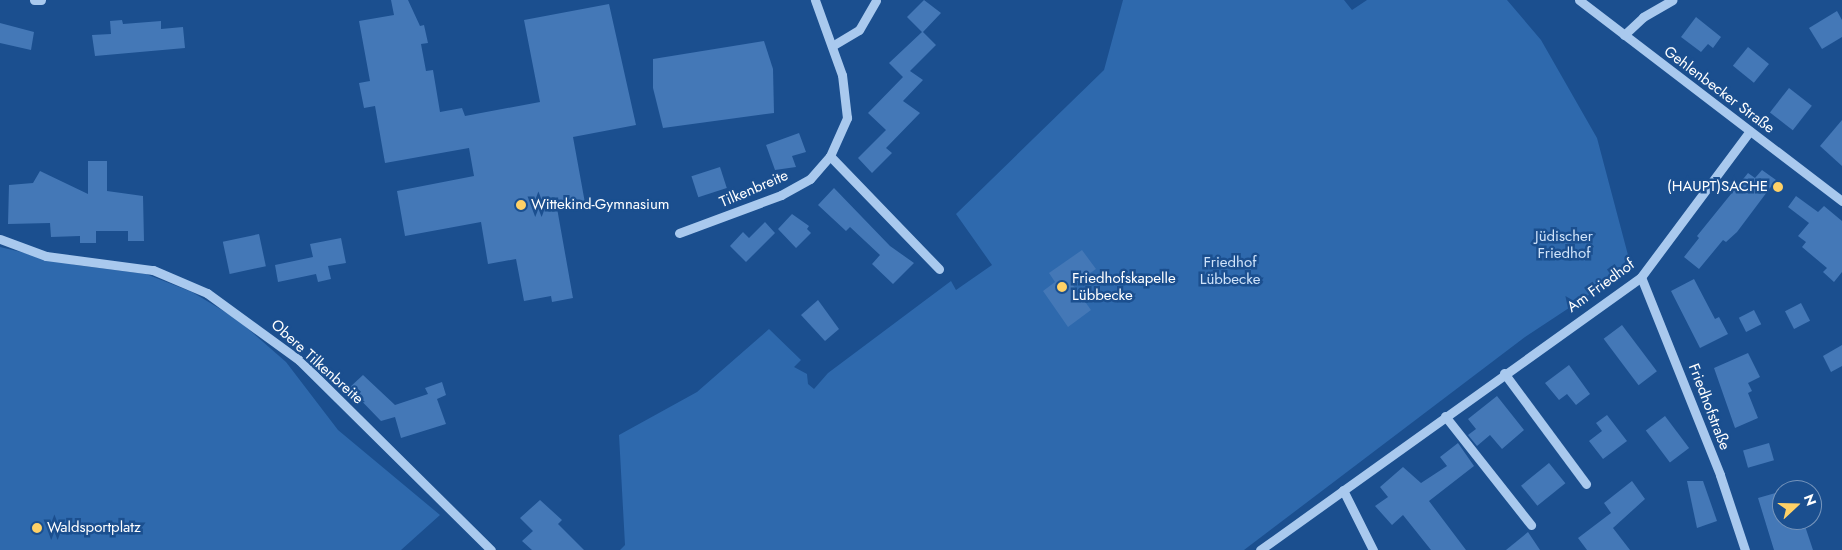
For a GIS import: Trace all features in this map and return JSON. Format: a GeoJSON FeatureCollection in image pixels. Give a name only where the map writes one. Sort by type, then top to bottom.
{"type":"FeatureCollection","features":[{"type":"Feature","properties":{"kind":"street"},"geometry":{"type":"LineString","coordinates":[[34,0],[41,0]]}},
{"type":"Feature","properties":{"kind":"street","name":"Tilkenbreite"},"geometry":{"type":"LineString","coordinates":[[679,234],[781,194],[810,179],[830,156],[847,118],[842,75],[815,0]]}},
{"type":"Feature","properties":{"kind":"street"},"geometry":{"type":"LineString","coordinates":[[832,46],[859,30],[876,0]]}},
{"type":"Feature","properties":{"kind":"street","name":"Gehlenbecker Straße"},"geometry":{"type":"LineString","coordinates":[[1579,0],[1842,201]]}},
{"type":"Feature","properties":{"kind":"street"},"geometry":{"type":"LineString","coordinates":[[1624,35],[1642,17],[1673,0]]}},
{"type":"Feature","properties":{"kind":"street","name":"Am Friedhof"},"geometry":{"type":"LineString","coordinates":[[1260,550],[1640,277],[1750,131]]}},
{"type":"Feature","properties":{"kind":"street"},"geometry":{"type":"LineString","coordinates":[[830,156],[939,269]]}},
{"type":"Feature","properties":{"kind":"street","name":"Obere Tilkenbreite"},"geometry":{"type":"LineString","coordinates":[[0,239],[46,256],[154,270],[207,292],[299,360],[491,550]]}},
{"type":"Feature","properties":{"kind":"street","name":"Friedhofstraße"},"geometry":{"type":"LineString","coordinates":[[1640,277],[1720,475],[1745,550]]}},
{"type":"Feature","properties":{"kind":"street"},"geometry":{"type":"LineString","coordinates":[[1504,373],[1586,484]]}},
{"type":"Feature","properties":{"kind":"street"},"geometry":{"type":"LineString","coordinates":[[1444,416],[1531,525]]}},
{"type":"Feature","properties":{"kind":"street"},"geometry":{"type":"LineString","coordinates":[[1343,490],[1373,550]]}},
{"type":"Feature","properties":{"kind":"green space","name":"Friedhof Lübbecke"},"geometry":{"type":"Polygon","coordinates":[[[1123,0],[1344,0],[1352,10],[1367,0],[1507,0],[1541,40],[1597,138],[1628,255],[1619,275],[1525,337],[1244,550],[620,550],[625,545],[619,435],[697,392],[769,329],[801,360],[794,367],[807,374],[808,384],[814,389],[828,373],[951,281],[956,290],[992,265],[956,214],[1104,70],[1123,0]]]}},
{"type":"Feature","properties":{"kind":"green space"},"geometry":{"type":"Polygon","coordinates":[[[0,247],[76,265],[146,274],[192,292],[237,319],[286,362],[338,430],[440,515],[401,550],[0,550],[0,247]]]}},
{"type":"Feature","properties":{"kind":"building"},"geometry":{"type":"Polygon","coordinates":[[[391,0],[408,0],[420,26],[424,25],[428,43],[421,44],[426,71],[433,70],[440,112],[462,108],[465,116],[540,102],[524,20],[609,4],[636,125],[573,137],[585,203],[557,208],[573,298],[552,302],[551,296],[524,301],[516,259],[488,264],[481,222],[405,236],[397,191],[474,176],[469,148],[385,163],[375,106],[364,108],[359,83],[370,81],[359,21],[394,15],[391,0]]]}},
{"type":"Feature","properties":{"kind":"building"},"geometry":{"type":"Polygon","coordinates":[[[924,0],[941,13],[923,32],[936,45],[910,71],[923,80],[903,101],[920,113],[886,148],[892,153],[872,173],[858,158],[886,130],[868,113],[903,77],[889,63],[922,32],[907,17],[924,0]]]}},
{"type":"Feature","properties":{"kind":"building"},"geometry":{"type":"Polygon","coordinates":[[[1837,11],[1842,20],[1842,37],[1822,49],[1809,28],[1837,11]]]}},
{"type":"Feature","properties":{"kind":"building"},"geometry":{"type":"Polygon","coordinates":[[[1696,17],[1721,37],[1713,48],[1708,44],[1701,52],[1681,37],[1696,17]]]}},
{"type":"Feature","properties":{"kind":"building"},"geometry":{"type":"Polygon","coordinates":[[[122,20],[123,24],[161,21],[161,29],[183,27],[185,48],[95,56],[92,35],[111,34],[110,21],[122,20]]]}},
{"type":"Feature","properties":{"kind":"building"},"geometry":{"type":"Polygon","coordinates":[[[0,23],[34,32],[31,50],[0,43],[0,23]]]}},
{"type":"Feature","properties":{"kind":"building"},"geometry":{"type":"Polygon","coordinates":[[[764,41],[773,69],[774,113],[663,128],[653,88],[653,59],[764,41]]]}},
{"type":"Feature","properties":{"kind":"building"},"geometry":{"type":"Polygon","coordinates":[[[1748,47],[1769,64],[1754,83],[1733,66],[1748,47]]]}},
{"type":"Feature","properties":{"kind":"building"},"geometry":{"type":"Polygon","coordinates":[[[1789,88],[1812,106],[1793,130],[1770,112],[1789,88]]]}},
{"type":"Feature","properties":{"kind":"building"},"geometry":{"type":"Polygon","coordinates":[[[1842,120],[1842,166],[1820,146],[1842,120]]]}},
{"type":"Feature","properties":{"kind":"building"},"geometry":{"type":"Polygon","coordinates":[[[799,133],[806,152],[792,156],[796,167],[775,170],[766,145],[799,133]]]}},
{"type":"Feature","properties":{"kind":"building"},"geometry":{"type":"Polygon","coordinates":[[[88,161],[107,161],[107,191],[143,196],[144,241],[128,241],[128,231],[96,231],[96,243],[80,243],[80,236],[51,237],[50,223],[8,224],[9,185],[33,183],[40,171],[88,194],[88,161]]]}},
{"type":"Feature","properties":{"kind":"building"},"geometry":{"type":"Polygon","coordinates":[[[720,167],[727,188],[698,197],[691,176],[720,167]]]}},
{"type":"Feature","properties":{"kind":"building"},"geometry":{"type":"Polygon","coordinates":[[[1762,170],[1776,180],[1737,232],[1726,242],[1723,240],[1699,269],[1684,257],[1699,238],[1697,236],[1748,173],[1755,178],[1762,170]]]}},
{"type":"Feature","properties":{"kind":"building"},"geometry":{"type":"Polygon","coordinates":[[[834,188],[890,246],[914,263],[893,284],[872,264],[880,255],[850,227],[846,231],[818,205],[834,188]]]}},
{"type":"Feature","properties":{"kind":"building"},"geometry":{"type":"Polygon","coordinates":[[[1796,196],[1818,212],[1824,206],[1842,221],[1842,272],[1834,282],[1823,272],[1827,268],[1802,247],[1806,242],[1798,236],[1809,223],[1788,207],[1796,196]]]}},
{"type":"Feature","properties":{"kind":"building"},"geometry":{"type":"Polygon","coordinates":[[[792,214],[809,226],[807,229],[811,233],[796,248],[778,229],[792,214]]]}},
{"type":"Feature","properties":{"kind":"building"},"geometry":{"type":"Polygon","coordinates":[[[765,222],[775,233],[746,262],[730,246],[743,232],[749,238],[765,222]]]}},
{"type":"Feature","properties":{"kind":"building"},"geometry":{"type":"Polygon","coordinates":[[[259,234],[266,266],[230,274],[223,242],[259,234]]]}},
{"type":"Feature","properties":{"kind":"building"},"geometry":{"type":"Polygon","coordinates":[[[341,238],[346,263],[328,266],[331,279],[318,282],[316,274],[278,282],[275,265],[313,257],[310,244],[341,238]]]}},
{"type":"Feature","properties":{"kind":"building","name":"Friedhofskapelle Lübbecke"},"geometry":{"type":"Polygon","coordinates":[[[1082,250],[1096,269],[1073,285],[1091,310],[1068,327],[1043,291],[1055,282],[1049,273],[1082,250]]]}},
{"type":"Feature","properties":{"kind":"building"},"geometry":{"type":"Polygon","coordinates":[[[1694,279],[1715,319],[1719,317],[1728,334],[1700,348],[1671,291],[1694,279]]]}},
{"type":"Feature","properties":{"kind":"building"},"geometry":{"type":"Polygon","coordinates":[[[818,300],[839,329],[825,341],[801,315],[818,300]]]}},
{"type":"Feature","properties":{"kind":"building"},"geometry":{"type":"Polygon","coordinates":[[[1801,303],[1810,321],[1794,329],[1785,311],[1801,303]]]}},
{"type":"Feature","properties":{"kind":"building"},"geometry":{"type":"Polygon","coordinates":[[[1754,310],[1761,324],[1746,332],[1739,318],[1754,310]]]}},
{"type":"Feature","properties":{"kind":"building"},"geometry":{"type":"Polygon","coordinates":[[[1622,325],[1657,371],[1639,385],[1604,339],[1622,325]]]}},
{"type":"Feature","properties":{"kind":"building"},"geometry":{"type":"Polygon","coordinates":[[[1842,345],[1842,366],[1831,372],[1823,356],[1842,345]]]}},
{"type":"Feature","properties":{"kind":"building"},"geometry":{"type":"Polygon","coordinates":[[[1748,353],[1760,377],[1748,383],[1752,391],[1748,393],[1758,418],[1735,428],[1714,368],[1748,353]]]}},
{"type":"Feature","properties":{"kind":"building"},"geometry":{"type":"Polygon","coordinates":[[[1569,365],[1590,394],[1576,405],[1567,394],[1559,400],[1545,383],[1569,365]]]}},
{"type":"Feature","properties":{"kind":"building"},"geometry":{"type":"Polygon","coordinates":[[[363,375],[395,405],[428,394],[425,388],[442,382],[446,395],[437,399],[446,424],[401,438],[395,417],[381,421],[349,388],[363,375]]]}},
{"type":"Feature","properties":{"kind":"building"},"geometry":{"type":"Polygon","coordinates":[[[1497,396],[1524,430],[1502,449],[1490,435],[1477,446],[1468,435],[1476,429],[1468,419],[1497,396]]]}},
{"type":"Feature","properties":{"kind":"building"},"geometry":{"type":"Polygon","coordinates":[[[1607,415],[1627,441],[1603,459],[1589,441],[1602,431],[1596,423],[1607,415]]]}},
{"type":"Feature","properties":{"kind":"building"},"geometry":{"type":"Polygon","coordinates":[[[1665,416],[1689,448],[1670,462],[1646,430],[1665,416]]]}},
{"type":"Feature","properties":{"kind":"building"},"geometry":{"type":"Polygon","coordinates":[[[1458,443],[1474,466],[1429,501],[1466,550],[1431,550],[1403,515],[1392,525],[1375,506],[1388,497],[1380,487],[1403,467],[1421,483],[1447,466],[1440,457],[1458,443]]]}},
{"type":"Feature","properties":{"kind":"building"},"geometry":{"type":"Polygon","coordinates":[[[1769,443],[1774,460],[1748,468],[1743,450],[1769,443]]]}},
{"type":"Feature","properties":{"kind":"building"},"geometry":{"type":"Polygon","coordinates":[[[1549,463],[1565,483],[1537,506],[1521,486],[1549,463]]]}},
{"type":"Feature","properties":{"kind":"building"},"geometry":{"type":"Polygon","coordinates":[[[1632,481],[1645,499],[1613,528],[1630,550],[1587,550],[1578,538],[1611,513],[1604,503],[1632,481]]]}},
{"type":"Feature","properties":{"kind":"building"},"geometry":{"type":"Polygon","coordinates":[[[1687,481],[1703,481],[1717,521],[1697,528],[1687,481]]]}},
{"type":"Feature","properties":{"kind":"building"},"geometry":{"type":"Polygon","coordinates":[[[1772,494],[1772,530],[1806,530],[1813,550],[1774,550],[1758,498],[1772,494]]]}},
{"type":"Feature","properties":{"kind":"building"},"geometry":{"type":"Polygon","coordinates":[[[540,500],[562,520],[558,524],[584,550],[532,550],[522,541],[533,531],[520,518],[540,500]]]}},
{"type":"Feature","properties":{"kind":"building"},"geometry":{"type":"Polygon","coordinates":[[[1528,532],[1540,550],[1506,550],[1528,532]]]}},
{"type":"Feature","properties":{"kind":"place","name":"(HAUPT)SACHE"},"geometry":{"type":"Point","coordinates":[1778,187]}},
{"type":"Feature","properties":{"kind":"place","name":"Wittekind-Gymnasium"},"geometry":{"type":"Point","coordinates":[521,205]}},
{"type":"Feature","properties":{"kind":"place","name":"Friedhofskapelle Lübbecke"},"geometry":{"type":"Point","coordinates":[1062,287]}},
{"type":"Feature","properties":{"kind":"place","name":"Waldsportplatz"},"geometry":{"type":"Point","coordinates":[37,528]}},
{"type":"Feature","properties":{"kind":"park label","name":"Jüdischer Friedhof"},"geometry":{"type":"Point","coordinates":[1564,244]}}]}
